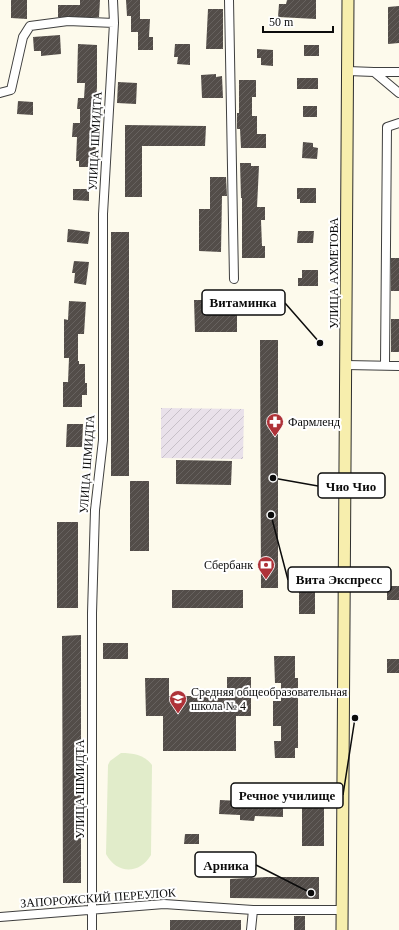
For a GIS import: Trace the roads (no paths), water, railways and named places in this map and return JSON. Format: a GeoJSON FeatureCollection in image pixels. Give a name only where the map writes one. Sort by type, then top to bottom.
{"type":"FeatureCollection","features":[{"type":"Feature","properties":{"kind":"main road","name":"УЛИЦА АХМЕТОВА"},"geometry":{"type":"LineString","coordinates":[[342,930],[348,0]]}},
{"type":"Feature","properties":{"kind":"street","name":"УЛИЦА ШМИДТА"},"geometry":{"type":"LineString","coordinates":[[92,930],[92,613],[95,510],[103,440],[103,214],[114,23],[113,0]]}},
{"type":"Feature","properties":{"kind":"street"},"geometry":{"type":"LineString","coordinates":[[229,0],[234,279]]}},
{"type":"Feature","properties":{"kind":"street"},"geometry":{"type":"LineString","coordinates":[[0,93],[11,90],[23,37],[30,26],[68,21],[114,23]]}},
{"type":"Feature","properties":{"kind":"street"},"geometry":{"type":"LineString","coordinates":[[348,71],[399,72]]}},
{"type":"Feature","properties":{"kind":"street"},"geometry":{"type":"LineString","coordinates":[[374,72],[399,93]]}},
{"type":"Feature","properties":{"kind":"street"},"geometry":{"type":"LineString","coordinates":[[385,365],[387,127],[399,123]]}},
{"type":"Feature","properties":{"kind":"street"},"geometry":{"type":"LineString","coordinates":[[346,365],[399,366]]}},
{"type":"Feature","properties":{"kind":"street","name":"ЗАПОРОЖСКИЙ ПЕРЕУЛОК"},"geometry":{"type":"LineString","coordinates":[[0,917],[164,904],[253,910],[342,910]]}},
{"type":"Feature","properties":{"kind":"street"},"geometry":{"type":"LineString","coordinates":[[251,930],[253,910]]}},
{"type":"Feature","properties":{"kind":"place","name":"Витаминка"},"geometry":{"type":"Point","coordinates":[320,343]}},
{"type":"Feature","properties":{"kind":"place","name":"Фармленд"},"geometry":{"type":"Point","coordinates":[275,437]}},
{"type":"Feature","properties":{"kind":"place","name":"Чио Чио"},"geometry":{"type":"Point","coordinates":[273,478]}},
{"type":"Feature","properties":{"kind":"place","name":"Вита Экспресс"},"geometry":{"type":"Point","coordinates":[271,515]}},
{"type":"Feature","properties":{"kind":"place","name":"Сбербанк"},"geometry":{"type":"Point","coordinates":[266,580]}},
{"type":"Feature","properties":{"kind":"place","name":"Средняя общеобразовательная школа № 4"},"geometry":{"type":"Point","coordinates":[178,714]}},
{"type":"Feature","properties":{"kind":"place","name":"Речное училище"},"geometry":{"type":"Point","coordinates":[355,718]}},
{"type":"Feature","properties":{"kind":"place","name":"Арника"},"geometry":{"type":"Point","coordinates":[311,893]}}]}
